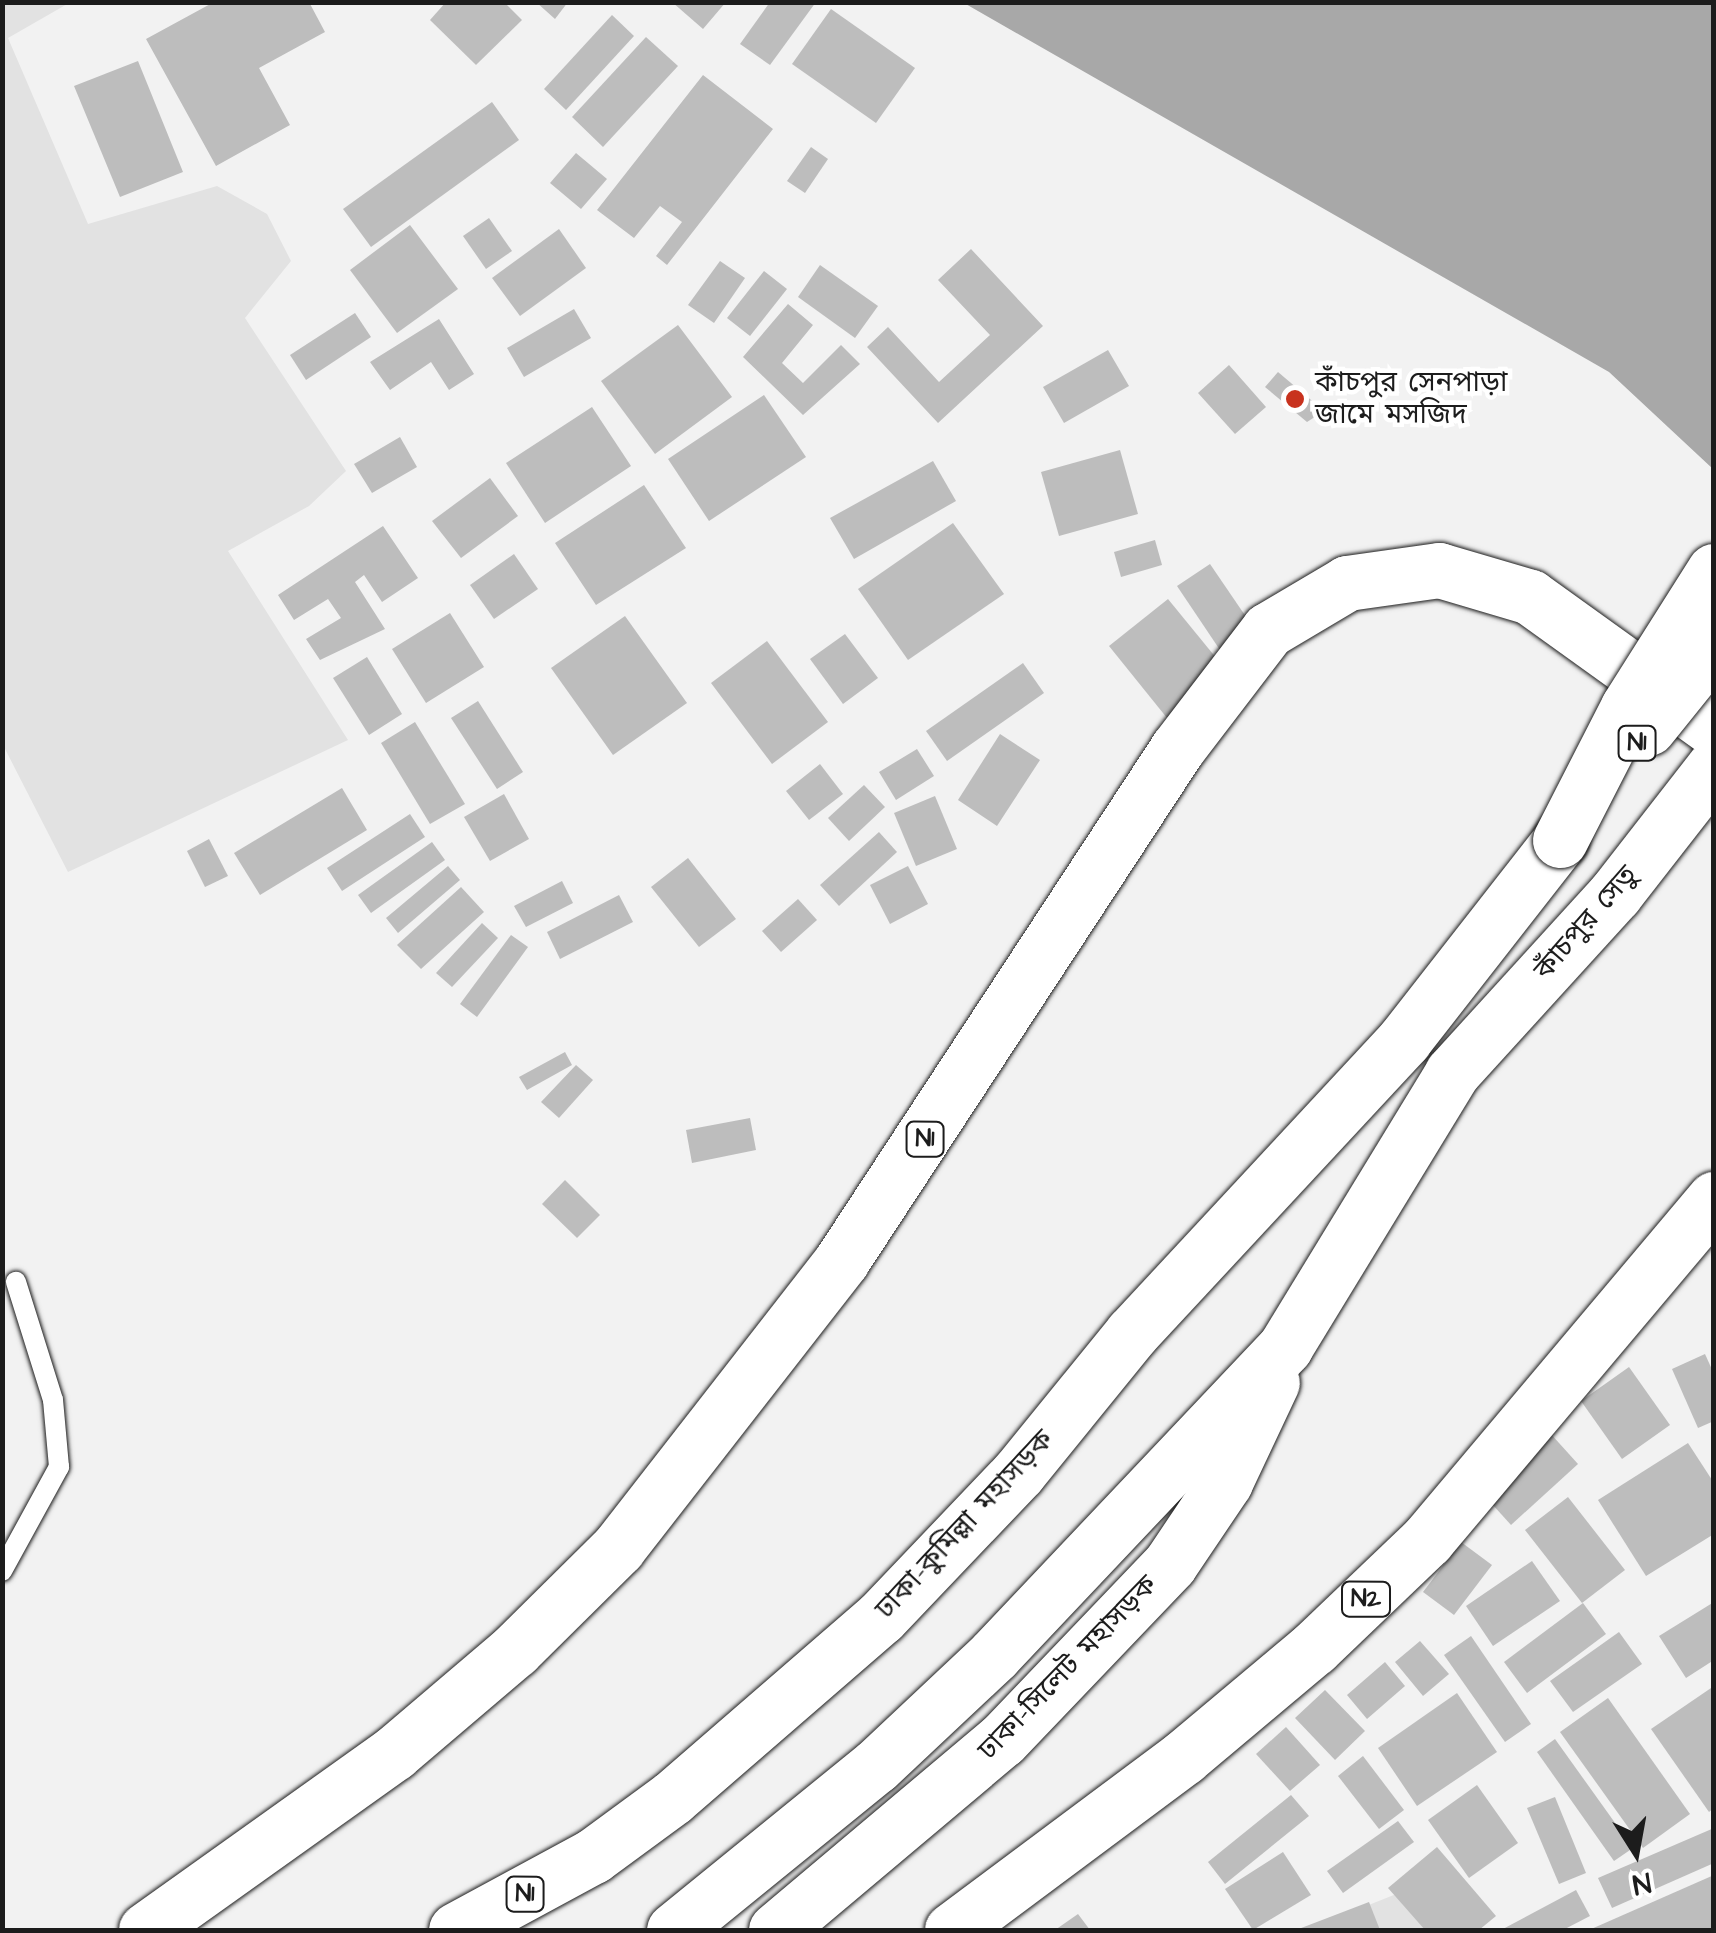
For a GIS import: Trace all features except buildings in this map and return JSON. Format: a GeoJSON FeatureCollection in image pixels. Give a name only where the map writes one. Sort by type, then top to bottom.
{"type":"FeatureCollection","features":[{"type":"Feature","properties":{"kind":"highway","name":"N1"},"geometry":{"type":"LineString","coordinates":[[146,1930],[394,1753],[514,1650],[618,1548],[842,1260],[1177,749],[1268,630],[1347,583],[1439,570],[1530,597],[1714,729]]}},
{"type":"Feature","properties":{"kind":"highway"},"geometry":{"type":"LineString","coordinates":[[1560,840],[1636,693],[1714,570]]}},
{"type":"Feature","properties":{"kind":"highway","name":"N1"},"geometry":{"type":"LineString","coordinates":[[1560,840],[1714,646]]}},
{"type":"Feature","properties":{"kind":"highway","name":"কাঁচপুর সেতু"},"geometry":{"type":"LineString","coordinates":[[1286,1347],[1452,1073],[1615,894],[1714,767]]}},
{"type":"Feature","properties":{"kind":"highway","name":"ঢাকা–কুমিল্লা মহাসড়ক"},"geometry":{"type":"LineString","coordinates":[[456,1930],[593,1856],[736,1744],[930,1568],[1020,1472],[1132,1333],[1404,1040],[1560,840]]}},
{"type":"Feature","properties":{"kind":"highway","name":"N2"},"geometry":{"type":"LineString","coordinates":[[952,1930],[1184,1756],[1314,1648],[1427,1540],[1714,1198]]}},
{"type":"Feature","properties":{"kind":"highway"},"geometry":{"type":"LineString","coordinates":[[674,1930],[876,1766],[994,1655],[1286,1347]]}},
{"type":"Feature","properties":{"kind":"highway","name":"ঢাকা-সিলেট মহাসড়ক"},"geometry":{"type":"LineString","coordinates":[[776,1930],[1002,1740],[1170,1564],[1256,1428],[1286,1347]]}},
{"type":"Feature","properties":{"kind":"highway"},"geometry":{"type":"LineString","coordinates":[[524,1930],[593,1856]]}},
{"type":"Feature","properties":{"kind":"lane"},"geometry":{"type":"LineString","coordinates":[[2,1571],[59,1467],[53,1400],[16,1282]]}},
{"type":"Feature","properties":{"kind":"shaded area"},"geometry":{"type":"Polygon","coordinates":[[[2,3],[69,3],[8,38],[88,224],[217,186],[267,214],[291,261],[245,318],[346,471],[309,506],[228,551],[348,740],[68,872],[3,745],[2,3]]]}},
{"type":"Feature","properties":{"kind":"shaded area"},"geometry":{"type":"Polygon","coordinates":[[[964,3],[1713,3],[1713,469],[1609,372],[964,3]]]}},
{"type":"Feature","properties":{"kind":"shaded area"},"geometry":{"type":"Polygon","coordinates":[[[1434,1879],[1459,1930],[1306,1930],[1434,1879]]]}},
{"type":"Feature","properties":{"kind":"place","name":"কাঁচপুর সেনপাড়া জামে মসজিদ"},"geometry":{"type":"Point","coordinates":[1295,399]}}]}
